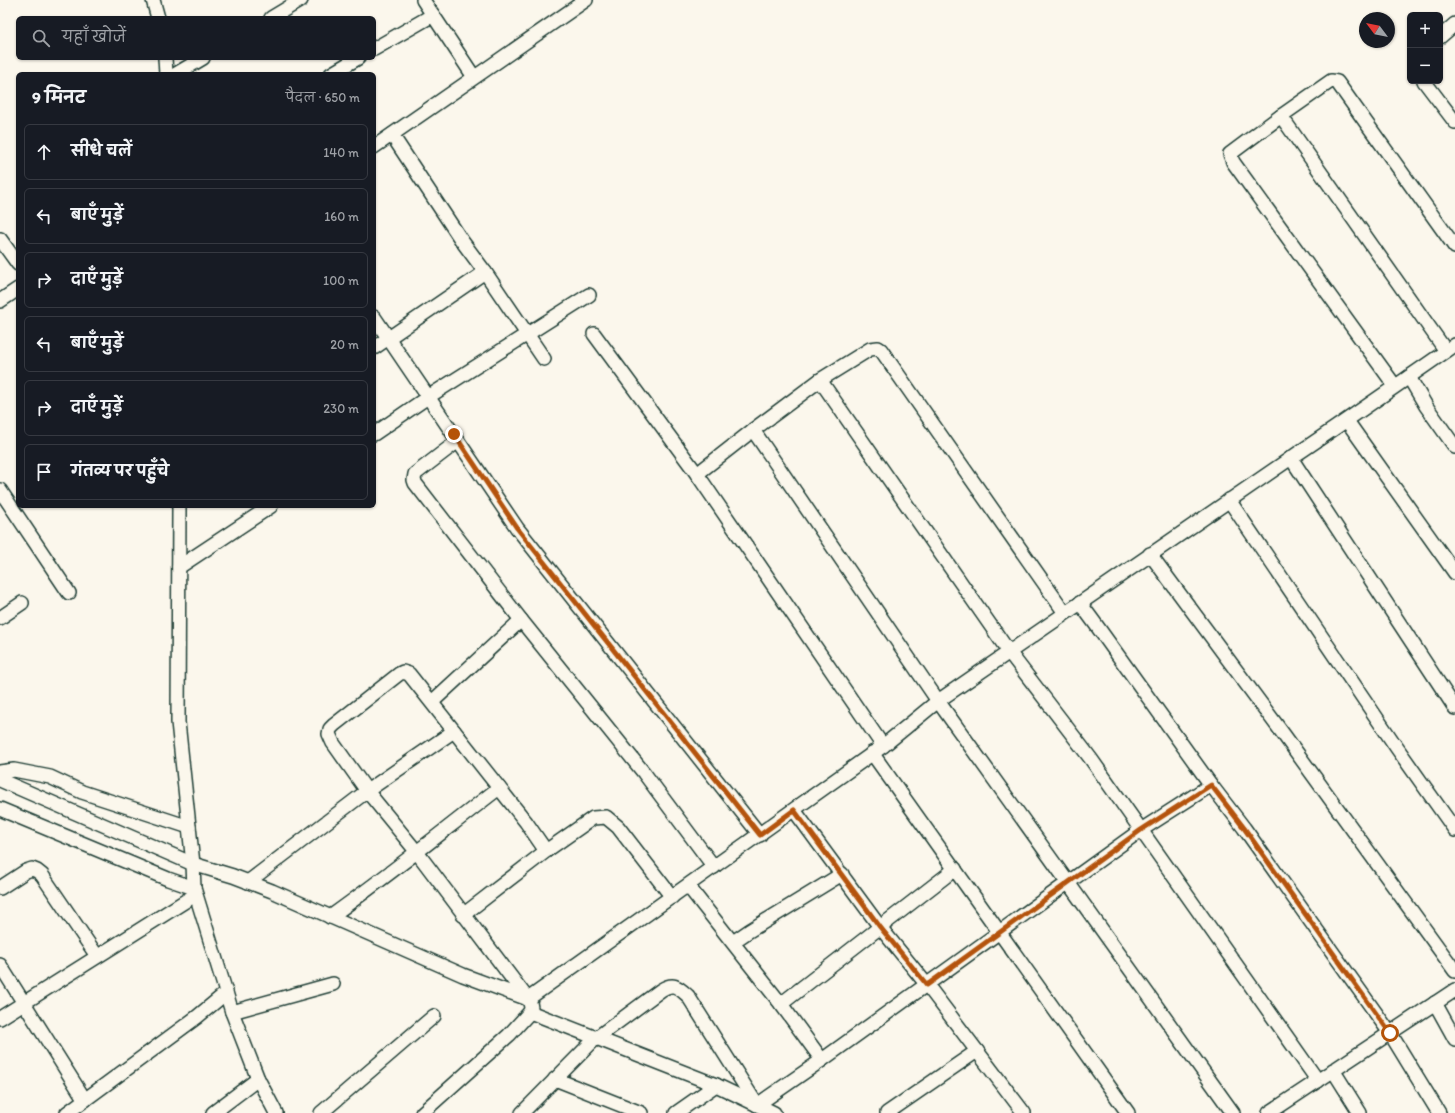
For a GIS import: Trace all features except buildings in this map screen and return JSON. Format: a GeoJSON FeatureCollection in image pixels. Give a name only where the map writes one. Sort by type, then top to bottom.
{"type":"FeatureCollection","features":[{"type":"Feature","properties":{"kind":"street"},"geometry":{"type":"LineString","coordinates":[[154,0],[158,16]]}},
{"type":"Feature","properties":{"kind":"street"},"geometry":{"type":"LineString","coordinates":[[274,16],[301,0]]}},
{"type":"Feature","properties":{"kind":"street"},"geometry":{"type":"LineString","coordinates":[[423,0],[474,77]]}},
{"type":"Feature","properties":{"kind":"street"},"geometry":{"type":"LineString","coordinates":[[376,146],[586,0]]}},
{"type":"Feature","properties":{"kind":"street"},"geometry":{"type":"LineString","coordinates":[[376,48],[432,15]]}},
{"type":"Feature","properties":{"kind":"street"},"geometry":{"type":"LineString","coordinates":[[1443,34],[1455,24]]}},
{"type":"Feature","properties":{"kind":"street"},"geometry":{"type":"LineString","coordinates":[[165,60],[166,72]]}},
{"type":"Feature","properties":{"kind":"street"},"geometry":{"type":"LineString","coordinates":[[179,72],[200,60]]}},
{"type":"Feature","properties":{"kind":"street"},"geometry":{"type":"LineString","coordinates":[[334,72],[355,60]]}},
{"type":"Feature","properties":{"kind":"street"},"geometry":{"type":"LineString","coordinates":[[1395,386],[1231,158],[1231,153],[1331,81],[1337,82],[1455,247]]}},
{"type":"Feature","properties":{"kind":"street"},"geometry":{"type":"LineString","coordinates":[[1426,84],[1455,122]]}},
{"type":"Feature","properties":{"kind":"street"},"geometry":{"type":"LineString","coordinates":[[528,999],[760,835],[877,750],[938,700],[1229,500],[1347,421],[1451,348],[1281,116]]}},
{"type":"Feature","properties":{"kind":"street"},"geometry":{"type":"LineString","coordinates":[[392,135],[462,242],[485,272],[544,359]]}},
{"type":"Feature","properties":{"kind":"street"},"geometry":{"type":"LineString","coordinates":[[0,239],[16,261]]}},
{"type":"Feature","properties":{"kind":"street"},"geometry":{"type":"LineString","coordinates":[[376,347],[485,272]]}},
{"type":"Feature","properties":{"kind":"street"},"geometry":{"type":"LineString","coordinates":[[0,302],[16,290]]}},
{"type":"Feature","properties":{"kind":"street"},"geometry":{"type":"LineString","coordinates":[[376,433],[428,397],[589,295]]}},
{"type":"Feature","properties":{"kind":"street"},"geometry":{"type":"LineString","coordinates":[[376,320],[517,528],[760,835]]}},
{"type":"Feature","properties":{"kind":"street"},"geometry":{"type":"LineString","coordinates":[[594,334],[696,474],[955,869],[1128,1113]]}},
{"type":"Feature","properties":{"kind":"street"},"geometry":{"type":"LineString","coordinates":[[696,474],[820,380],[870,349],[878,348],[881,350],[1065,613]]}},
{"type":"Feature","properties":{"kind":"street"},"geometry":{"type":"LineString","coordinates":[[1408,377],[1426,406],[1455,447]]}},
{"type":"Feature","properties":{"kind":"street"},"geometry":{"type":"LineString","coordinates":[[820,380],[1009,652],[1091,759],[1318,1081]]}},
{"type":"Feature","properties":{"kind":"street"},"geometry":{"type":"LineString","coordinates":[[1347,421],[1455,573]]}},
{"type":"Feature","properties":{"kind":"street"},"geometry":{"type":"LineString","coordinates":[[753,430],[938,700],[1233,1113]]}},
{"type":"Feature","properties":{"kind":"street"},"geometry":{"type":"LineString","coordinates":[[458,441],[415,474],[414,480],[521,620],[644,773],[714,867]]}},
{"type":"Feature","properties":{"kind":"street"},"geometry":{"type":"LineString","coordinates":[[1291,458],[1455,708]]}},
{"type":"Feature","properties":{"kind":"street"},"geometry":{"type":"LineString","coordinates":[[0,490],[14,502]]}},
{"type":"Feature","properties":{"kind":"street"},"geometry":{"type":"LineString","coordinates":[[1229,500],[1397,748],[1455,830]]}},
{"type":"Feature","properties":{"kind":"street"},"geometry":{"type":"LineString","coordinates":[[18,508],[69,593]]}},
{"type":"Feature","properties":{"kind":"street"},"geometry":{"type":"LineString","coordinates":[[179,508],[178,722],[190,827],[194,879],[232,1012],[258,1079],[276,1113]]}},
{"type":"Feature","properties":{"kind":"street"},"geometry":{"type":"LineString","coordinates":[[179,567],[268,508]]}},
{"type":"Feature","properties":{"kind":"street"},"geometry":{"type":"LineString","coordinates":[[1150,554],[1455,971]]}},
{"type":"Feature","properties":{"kind":"street"},"geometry":{"type":"LineString","coordinates":[[0,618],[22,603]]}},
{"type":"Feature","properties":{"kind":"street"},"geometry":{"type":"LineString","coordinates":[[1080,603],[1211,785],[1244,828],[1390,1033],[1439,1113]]}},
{"type":"Feature","properties":{"kind":"street"},"geometry":{"type":"LineString","coordinates":[[432,702],[521,620]]}},
{"type":"Feature","properties":{"kind":"street"},"geometry":{"type":"LineString","coordinates":[[422,1113],[509,1035],[530,1012],[531,1008],[528,999],[416,851],[367,791],[333,744],[330,729],[399,674],[403,672],[409,674],[499,788],[546,851]]}},
{"type":"Feature","properties":{"kind":"street"},"geometry":{"type":"LineString","coordinates":[[248,882],[367,791],[454,731]]}},
{"type":"Feature","properties":{"kind":"street"},"geometry":{"type":"LineString","coordinates":[[0,772],[14,770],[50,777],[82,792],[190,827]]}},
{"type":"Feature","properties":{"kind":"street"},"geometry":{"type":"LineString","coordinates":[[0,780],[194,879]]}},
{"type":"Feature","properties":{"kind":"street"},"geometry":{"type":"LineString","coordinates":[[757,1105],[1000,933],[1141,830],[1211,785]]}},
{"type":"Feature","properties":{"kind":"street"},"geometry":{"type":"LineString","coordinates":[[330,917],[369,889],[499,788]]}},
{"type":"Feature","properties":{"kind":"street"},"geometry":{"type":"LineString","coordinates":[[0,809],[168,879],[233,876],[463,975],[528,999]]}},
{"type":"Feature","properties":{"kind":"street"},"geometry":{"type":"LineString","coordinates":[[794,810],[880,927],[927,985],[1024,1113]]}},
{"type":"Feature","properties":{"kind":"street"},"geometry":{"type":"LineString","coordinates":[[463,915],[546,851],[593,818],[601,816],[606,817],[618,827],[672,897]]}},
{"type":"Feature","properties":{"kind":"street"},"geometry":{"type":"LineString","coordinates":[[0,888],[26,871],[32,869],[37,870],[98,956]]}},
{"type":"Feature","properties":{"kind":"street"},"geometry":{"type":"LineString","coordinates":[[781,1004],[955,869]]}},
{"type":"Feature","properties":{"kind":"street"},"geometry":{"type":"LineString","coordinates":[[733,942],[842,874]]}},
{"type":"Feature","properties":{"kind":"street"},"geometry":{"type":"LineString","coordinates":[[0,1018],[98,956],[194,879]]}},
{"type":"Feature","properties":{"kind":"street"},"geometry":{"type":"LineString","coordinates":[[688,886],[781,1004],[822,1060]]}},
{"type":"Feature","properties":{"kind":"street"},"geometry":{"type":"LineString","coordinates":[[0,965],[85,1100]]}},
{"type":"Feature","properties":{"kind":"street"},"geometry":{"type":"LineString","coordinates":[[232,1012],[333,984]]}},
{"type":"Feature","properties":{"kind":"street"},"geometry":{"type":"LineString","coordinates":[[522,1113],[595,1039],[661,990],[671,986],[676,986],[688,996],[757,1105]]}},
{"type":"Feature","properties":{"kind":"street"},"geometry":{"type":"LineString","coordinates":[[1271,1112],[1455,990]]}},
{"type":"Feature","properties":{"kind":"street"},"geometry":{"type":"LineString","coordinates":[[67,1113],[197,1017],[226,993]]}},
{"type":"Feature","properties":{"kind":"street"},"geometry":{"type":"LineString","coordinates":[[1435,1003],[1455,1039]]}},
{"type":"Feature","properties":{"kind":"street"},"geometry":{"type":"LineString","coordinates":[[530,1012],[595,1039],[716,1085],[774,1113]]}},
{"type":"Feature","properties":{"kind":"street"},"geometry":{"type":"LineString","coordinates":[[320,1113],[434,1016]]}},
{"type":"Feature","properties":{"kind":"street"},"geometry":{"type":"LineString","coordinates":[[887,1113],[977,1051]]}},
{"type":"Feature","properties":{"kind":"street"},"geometry":{"type":"LineString","coordinates":[[1333,1070],[1360,1113]]}},
{"type":"Feature","properties":{"kind":"street"},"geometry":{"type":"LineString","coordinates":[[213,1113],[258,1079]]}},
{"type":"Feature","properties":{"kind":"street"},"geometry":{"type":"LineString","coordinates":[[555,1079],[641,1113]]}},
{"type":"Feature","properties":{"kind":"street"},"geometry":{"type":"LineString","coordinates":[[676,1113],[716,1085]]}},
{"type":"Feature","properties":{"kind":"route"},"geometry":{"type":"LineString","coordinates":[[454,434],[517,528],[760,835],[794,810],[880,927],[927,985],[1141,830],[1211,785],[1244,828],[1390,1033]]}}]}
